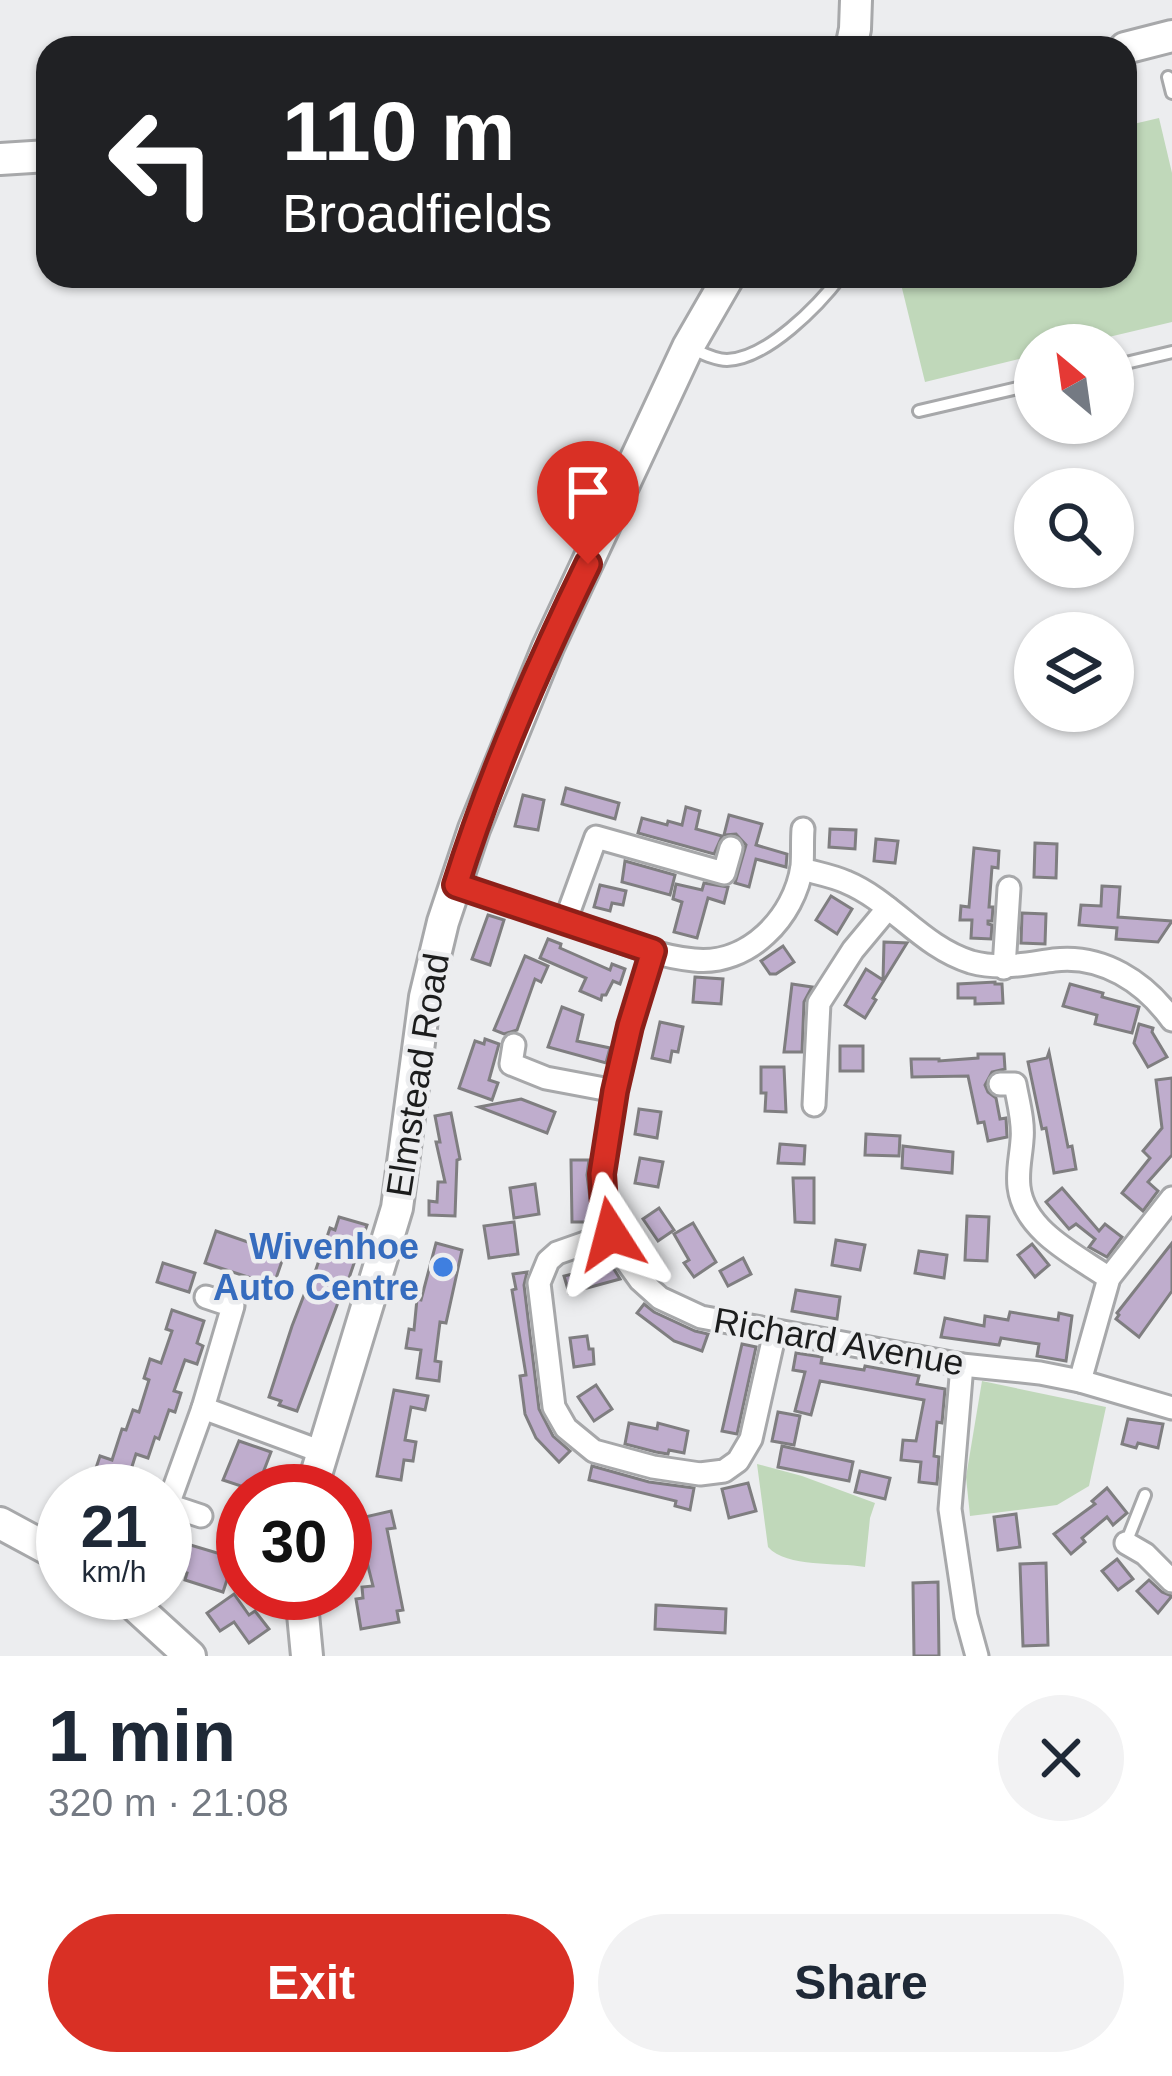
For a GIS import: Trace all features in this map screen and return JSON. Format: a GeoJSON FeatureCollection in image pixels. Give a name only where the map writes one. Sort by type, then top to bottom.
{"type":"FeatureCollection","features":[{"type":"Feature","properties":{"kind":"street"},"geometry":{"type":"LineString","coordinates":[[854,36],[856,0]]}},
{"type":"Feature","properties":{"kind":"street"},"geometry":{"type":"LineString","coordinates":[[1137,45],[1172,36]]}},
{"type":"Feature","properties":{"kind":"street"},"geometry":{"type":"LineString","coordinates":[[0,159],[36,157]]}},
{"type":"Feature","properties":{"kind":"street","name":"Elmstead Road"},"geometry":{"type":"LineString","coordinates":[[319,1464],[397,1208],[425,997],[473,829],[548,646],[688,347],[722,288]]}},
{"type":"Feature","properties":{"kind":"street"},"geometry":{"type":"LineString","coordinates":[[456,885],[653,951],[698,961],[730,956],[759,942],[788,906],[802,869],[803,830]]}},
{"type":"Feature","properties":{"kind":"street"},"geometry":{"type":"LineString","coordinates":[[566,922],[596,837],[724,873],[731,848]]}},
{"type":"Feature","properties":{"kind":"street"},"geometry":{"type":"LineString","coordinates":[[802,869],[848,882],[948,952],[971,962],[1004,968],[1072,959],[1103,966],[1148,992],[1172,1020]]}},
{"type":"Feature","properties":{"kind":"street"},"geometry":{"type":"LineString","coordinates":[[1004,968],[1009,888]]}},
{"type":"Feature","properties":{"kind":"street"},"geometry":{"type":"LineString","coordinates":[[814,1106],[819,1003],[853,950],[888,908]]}},
{"type":"Feature","properties":{"kind":"street","name":"Richard Avenue"},"geometry":{"type":"LineString","coordinates":[[653,951],[615,1091],[602,1174],[611,1234],[640,1280],[660,1298],[701,1317],[962,1365],[1040,1373],[1172,1408]]}},
{"type":"Feature","properties":{"kind":"street"},"geometry":{"type":"LineString","coordinates":[[514,1045],[511,1064],[546,1078],[615,1091]]}},
{"type":"Feature","properties":{"kind":"street"},"geometry":{"type":"LineString","coordinates":[[1000,1084],[1015,1084],[1023,1135],[1018,1166],[1021,1199],[1058,1245],[1109,1278]]}},
{"type":"Feature","properties":{"kind":"street"},"geometry":{"type":"LineString","coordinates":[[1080,1381],[1109,1278],[1172,1198]]}},
{"type":"Feature","properties":{"kind":"street"},"geometry":{"type":"LineString","coordinates":[[611,1234],[557,1253],[539,1282],[554,1407],[566,1428],[594,1451],[652,1467],[700,1474],[724,1471],[738,1461],[752,1439],[775,1332]]}},
{"type":"Feature","properties":{"kind":"street"},"geometry":{"type":"LineString","coordinates":[[181,1464],[243,1310],[206,1297]]}},
{"type":"Feature","properties":{"kind":"street"},"geometry":{"type":"LineString","coordinates":[[962,1365],[949,1498],[958,1575],[977,1656]]}},
{"type":"Feature","properties":{"kind":"street"},"geometry":{"type":"LineString","coordinates":[[203,1408],[322,1452]]}},
{"type":"Feature","properties":{"kind":"street"},"geometry":{"type":"LineString","coordinates":[[192,1513],[201,1516]]}},
{"type":"Feature","properties":{"kind":"street"},"geometry":{"type":"LineString","coordinates":[[0,1523],[36,1542]]}},
{"type":"Feature","properties":{"kind":"street"},"geometry":{"type":"LineString","coordinates":[[1126,1543],[1145,1554],[1172,1581]]}},
{"type":"Feature","properties":{"kind":"street"},"geometry":{"type":"LineString","coordinates":[[151,1620],[190,1656]]}},
{"type":"Feature","properties":{"kind":"street"},"geometry":{"type":"LineString","coordinates":[[304,1620],[307,1656]]}},
{"type":"Feature","properties":{"kind":"lane"},"geometry":{"type":"LineString","coordinates":[[1168,77],[1172,93]]}},
{"type":"Feature","properties":{"kind":"lane"},"geometry":{"type":"LineString","coordinates":[[688,347],[720,360],[739,358],[800,323],[833,288]]}},
{"type":"Feature","properties":{"kind":"lane"},"geometry":{"type":"LineString","coordinates":[[1134,360],[1172,352]]}},
{"type":"Feature","properties":{"kind":"lane"},"geometry":{"type":"LineString","coordinates":[[919,411],[1014,389]]}},
{"type":"Feature","properties":{"kind":"lane"},"geometry":{"type":"LineString","coordinates":[[1126,1543],[1145,1495]]}},
{"type":"Feature","properties":{"kind":"green space"},"geometry":{"type":"Polygon","coordinates":[[[1159,118],[1172,173],[1172,322],[1134,331],[1134,324],[1014,324],[1014,360],[925,382],[902,288],[1137,288],[1137,123],[1159,118]]]}},
{"type":"Feature","properties":{"kind":"green space"},"geometry":{"type":"Polygon","coordinates":[[[982,1381],[1106,1407],[1089,1486],[1057,1505],[970,1516],[966,1477],[982,1381]]]}},
{"type":"Feature","properties":{"kind":"green space"},"geometry":{"type":"Polygon","coordinates":[[[757,1464],[875,1503],[865,1567],[800,1561],[768,1547],[757,1464]]]}},
{"type":"Feature","properties":{"kind":"building"},"geometry":{"type":"Polygon","coordinates":[[[566,788],[619,803],[615,819],[562,804],[566,788]]]}},
{"type":"Feature","properties":{"kind":"building"},"geometry":{"type":"Polygon","coordinates":[[[523,795],[544,800],[538,830],[515,826],[523,795]]]}},
{"type":"Feature","properties":{"kind":"building"},"geometry":{"type":"Polygon","coordinates":[[[686,807],[700,811],[696,829],[722,836],[714,854],[638,833],[642,818],[682,825],[686,807]]]}},
{"type":"Feature","properties":{"kind":"building"},"geometry":{"type":"Polygon","coordinates":[[[729,815],[762,824],[756,845],[787,854],[786,867],[756,859],[749,887],[735,883],[746,845],[736,834],[724,835],[729,815]]]}},
{"type":"Feature","properties":{"kind":"building"},"geometry":{"type":"Polygon","coordinates":[[[830,829],[856,830],[855,849],[829,847],[830,829]]]}},
{"type":"Feature","properties":{"kind":"building"},"geometry":{"type":"Polygon","coordinates":[[[876,839],[898,841],[895,863],[874,861],[876,839]]]}},
{"type":"Feature","properties":{"kind":"building"},"geometry":{"type":"Polygon","coordinates":[[[1035,843],[1057,844],[1056,878],[1034,877],[1035,843]]]}},
{"type":"Feature","properties":{"kind":"building"},"geometry":{"type":"Polygon","coordinates":[[[974,848],[999,851],[998,868],[992,867],[991,939],[971,938],[972,920],[960,920],[961,906],[969,907],[974,848]]]}},
{"type":"Feature","properties":{"kind":"building"},"geometry":{"type":"Polygon","coordinates":[[[625,861],[675,875],[670,895],[622,882],[625,861]]]}},
{"type":"Feature","properties":{"kind":"building"},"geometry":{"type":"Polygon","coordinates":[[[704,883],[728,887],[724,903],[708,898],[697,938],[674,932],[682,902],[673,899],[676,884],[702,890],[704,883]]]}},
{"type":"Feature","properties":{"kind":"building"},"geometry":{"type":"Polygon","coordinates":[[[600,885],[626,891],[623,905],[612,903],[610,911],[594,907],[600,885]]]}},
{"type":"Feature","properties":{"kind":"building"},"geometry":{"type":"Polygon","coordinates":[[[1102,886],[1120,887],[1118,917],[1172,921],[1158,942],[1116,939],[1117,928],[1079,925],[1081,905],[1101,906],[1102,886]]]}},
{"type":"Feature","properties":{"kind":"building"},"geometry":{"type":"Polygon","coordinates":[[[831,896],[852,909],[837,934],[816,920],[831,896]]]}},
{"type":"Feature","properties":{"kind":"building"},"geometry":{"type":"Polygon","coordinates":[[[1022,913],[1046,914],[1045,944],[1021,943],[1022,913]]]}},
{"type":"Feature","properties":{"kind":"building"},"geometry":{"type":"Polygon","coordinates":[[[488,915],[504,920],[490,965],[472,959],[488,915]]]}},
{"type":"Feature","properties":{"kind":"building"},"geometry":{"type":"Polygon","coordinates":[[[548,939],[610,970],[612,964],[625,969],[620,984],[613,981],[601,1000],[580,991],[586,978],[540,958],[548,939]]]}},
{"type":"Feature","properties":{"kind":"building"},"geometry":{"type":"Polygon","coordinates":[[[884,942],[907,943],[865,1018],[845,1005],[866,969],[883,980],[884,942]]]}},
{"type":"Feature","properties":{"kind":"building"},"geometry":{"type":"Polygon","coordinates":[[[783,946],[794,962],[770,974],[761,961],[783,946]]]}},
{"type":"Feature","properties":{"kind":"building"},"geometry":{"type":"Polygon","coordinates":[[[525,956],[548,966],[541,982],[535,979],[517,1030],[504,1034],[494,1030],[525,956]]]}},
{"type":"Feature","properties":{"kind":"building"},"geometry":{"type":"Polygon","coordinates":[[[695,977],[723,979],[721,1004],[693,1002],[695,977]]]}},
{"type":"Feature","properties":{"kind":"building"},"geometry":{"type":"Polygon","coordinates":[[[792,984],[812,987],[804,1002],[802,1052],[784,1052],[792,984]]]}},
{"type":"Feature","properties":{"kind":"building"},"geometry":{"type":"Polygon","coordinates":[[[958,984],[1002,984],[1003,1003],[975,1004],[975,998],[958,998],[958,984]]]}},
{"type":"Feature","properties":{"kind":"building"},"geometry":{"type":"Polygon","coordinates":[[[1070,984],[1139,1007],[1132,1033],[1095,1024],[1097,1015],[1063,1006],[1070,984]]]}},
{"type":"Feature","properties":{"kind":"building"},"geometry":{"type":"Polygon","coordinates":[[[562,1007],[583,1015],[577,1041],[610,1048],[606,1063],[548,1047],[562,1007]]]}},
{"type":"Feature","properties":{"kind":"building"},"geometry":{"type":"Polygon","coordinates":[[[660,1022],[683,1027],[678,1052],[672,1051],[670,1062],[652,1058],[660,1022]]]}},
{"type":"Feature","properties":{"kind":"building"},"geometry":{"type":"Polygon","coordinates":[[[1139,1024],[1153,1028],[1167,1057],[1148,1067],[1134,1043],[1139,1024]]]}},
{"type":"Feature","properties":{"kind":"building"},"geometry":{"type":"Polygon","coordinates":[[[485,1039],[499,1044],[489,1080],[498,1083],[492,1100],[459,1088],[475,1041],[484,1044],[485,1039]]]}},
{"type":"Feature","properties":{"kind":"building"},"geometry":{"type":"Polygon","coordinates":[[[840,1046],[863,1046],[863,1071],[840,1071],[840,1046]]]}},
{"type":"Feature","properties":{"kind":"building"},"geometry":{"type":"Polygon","coordinates":[[[1049,1052],[1076,1169],[1054,1173],[1028,1062],[1047,1058],[1049,1052]]]}},
{"type":"Feature","properties":{"kind":"building"},"geometry":{"type":"Polygon","coordinates":[[[978,1054],[1004,1054],[1005,1069],[992,1072],[985,1085],[996,1098],[1000,1119],[1006,1118],[1007,1137],[988,1141],[984,1122],[978,1123],[968,1076],[912,1077],[911,1059],[939,1061],[978,1058],[978,1054]]]}},
{"type":"Feature","properties":{"kind":"building"},"geometry":{"type":"Polygon","coordinates":[[[761,1067],[784,1067],[786,1112],[765,1111],[761,1067]]]}},
{"type":"Feature","properties":{"kind":"building"},"geometry":{"type":"Polygon","coordinates":[[[1172,1078],[1172,1155],[1148,1182],[1158,1191],[1143,1211],[1122,1193],[1150,1158],[1143,1151],[1162,1128],[1156,1080],[1172,1078]]]}},
{"type":"Feature","properties":{"kind":"building"},"geometry":{"type":"Polygon","coordinates":[[[521,1099],[555,1112],[547,1133],[479,1107],[521,1099]]]}},
{"type":"Feature","properties":{"kind":"building"},"geometry":{"type":"Polygon","coordinates":[[[639,1109],[661,1112],[657,1138],[635,1134],[639,1109]]]}},
{"type":"Feature","properties":{"kind":"building"},"geometry":{"type":"Polygon","coordinates":[[[451,1113],[460,1159],[455,1216],[429,1215],[429,1201],[437,1202],[438,1182],[445,1182],[435,1116],[451,1113]]]}},
{"type":"Feature","properties":{"kind":"building"},"geometry":{"type":"Polygon","coordinates":[[[866,1134],[900,1136],[899,1156],[865,1155],[866,1134]]]}},
{"type":"Feature","properties":{"kind":"building"},"geometry":{"type":"Polygon","coordinates":[[[780,1144],[805,1146],[804,1164],[778,1163],[780,1144]]]}},
{"type":"Feature","properties":{"kind":"building"},"geometry":{"type":"Polygon","coordinates":[[[903,1146],[953,1152],[952,1173],[902,1168],[903,1146]]]}},
{"type":"Feature","properties":{"kind":"building"},"geometry":{"type":"Polygon","coordinates":[[[640,1158],[663,1162],[658,1187],[635,1183],[640,1158]]]}},
{"type":"Feature","properties":{"kind":"building"},"geometry":{"type":"Polygon","coordinates":[[[571,1160],[589,1160],[593,1222],[572,1222],[571,1160]]]}},
{"type":"Feature","properties":{"kind":"building"},"geometry":{"type":"Polygon","coordinates":[[[793,1178],[814,1178],[814,1223],[795,1222],[793,1178]]]}},
{"type":"Feature","properties":{"kind":"building"},"geometry":{"type":"Polygon","coordinates":[[[535,1184],[539,1214],[514,1218],[510,1188],[535,1184]]]}},
{"type":"Feature","properties":{"kind":"building"},"geometry":{"type":"Polygon","coordinates":[[[1062,1188],[1099,1231],[1105,1224],[1122,1237],[1107,1257],[1089,1247],[1095,1239],[1076,1224],[1069,1229],[1046,1202],[1062,1188]]]}},
{"type":"Feature","properties":{"kind":"building"},"geometry":{"type":"Polygon","coordinates":[[[659,1208],[674,1230],[658,1241],[643,1219],[659,1208]]]}},
{"type":"Feature","properties":{"kind":"building"},"geometry":{"type":"Polygon","coordinates":[[[967,1216],[989,1217],[987,1261],[965,1260],[967,1216]]]}},
{"type":"Feature","properties":{"kind":"building"},"geometry":{"type":"Polygon","coordinates":[[[339,1217],[367,1225],[297,1411],[269,1397],[330,1228],[335,1230],[339,1217]]]}},
{"type":"Feature","properties":{"kind":"building"},"geometry":{"type":"Polygon","coordinates":[[[514,1222],[518,1254],[489,1258],[484,1226],[514,1222]]]}},
{"type":"Feature","properties":{"kind":"building"},"geometry":{"type":"Polygon","coordinates":[[[693,1223],[716,1262],[694,1277],[674,1234],[693,1223]]]}},
{"type":"Feature","properties":{"kind":"building"},"geometry":{"type":"Polygon","coordinates":[[[216,1231],[283,1258],[272,1290],[256,1285],[257,1280],[205,1263],[216,1231]]]}},
{"type":"Feature","properties":{"kind":"building"},"geometry":{"type":"Polygon","coordinates":[[[836,1240],[865,1245],[860,1270],[832,1265],[836,1240]]]}},
{"type":"Feature","properties":{"kind":"building"},"geometry":{"type":"Polygon","coordinates":[[[436,1243],[462,1250],[446,1323],[440,1322],[435,1361],[441,1362],[439,1381],[417,1378],[421,1350],[406,1348],[436,1243]]]}},
{"type":"Feature","properties":{"kind":"building"},"geometry":{"type":"Polygon","coordinates":[[[1172,1243],[1172,1291],[1139,1337],[1116,1319],[1117,1313],[1172,1243]]]}},
{"type":"Feature","properties":{"kind":"building"},"geometry":{"type":"Polygon","coordinates":[[[1032,1244],[1049,1265],[1035,1277],[1018,1255],[1032,1244]]]}},
{"type":"Feature","properties":{"kind":"building"},"geometry":{"type":"Polygon","coordinates":[[[919,1251],[947,1255],[944,1278],[915,1273],[919,1251]]]}},
{"type":"Feature","properties":{"kind":"building"},"geometry":{"type":"Polygon","coordinates":[[[743,1258],[751,1274],[728,1286],[720,1271],[743,1258]]]}},
{"type":"Feature","properties":{"kind":"building"},"geometry":{"type":"Polygon","coordinates":[[[609,1261],[620,1279],[569,1293],[564,1276],[609,1261]]]}},
{"type":"Feature","properties":{"kind":"building"},"geometry":{"type":"Polygon","coordinates":[[[163,1263],[195,1273],[189,1292],[157,1282],[163,1263]]]}},
{"type":"Feature","properties":{"kind":"building"},"geometry":{"type":"Polygon","coordinates":[[[527,1272],[524,1285],[539,1409],[553,1436],[570,1451],[559,1462],[536,1438],[525,1414],[520,1376],[526,1375],[512,1290],[516,1289],[513,1274],[527,1272]]]}},
{"type":"Feature","properties":{"kind":"building"},"geometry":{"type":"Polygon","coordinates":[[[796,1290],[840,1297],[837,1319],[792,1311],[796,1290]]]}},
{"type":"Feature","properties":{"kind":"building"},"geometry":{"type":"Polygon","coordinates":[[[644,1304],[708,1334],[702,1351],[674,1341],[637,1313],[644,1304]]]}},
{"type":"Feature","properties":{"kind":"building"},"geometry":{"type":"Polygon","coordinates":[[[172,1310],[204,1321],[197,1364],[185,1360],[174,1391],[181,1393],[175,1412],[169,1410],[148,1458],[136,1454],[133,1464],[97,1464],[100,1456],[112,1460],[122,1429],[126,1430],[133,1410],[139,1412],[150,1359],[161,1363],[172,1331],[166,1329],[172,1310]]]}},
{"type":"Feature","properties":{"kind":"building"},"geometry":{"type":"Polygon","coordinates":[[[1010,1312],[1058,1320],[1059,1313],[1072,1316],[1066,1361],[1037,1356],[1039,1344],[1001,1338],[999,1345],[941,1337],[945,1318],[984,1326],[985,1316],[1008,1320],[1010,1312]]]}},
{"type":"Feature","properties":{"kind":"building"},"geometry":{"type":"Polygon","coordinates":[[[587,1336],[594,1364],[574,1367],[570,1338],[587,1336]]]}},
{"type":"Feature","properties":{"kind":"building"},"geometry":{"type":"Polygon","coordinates":[[[742,1344],[756,1347],[737,1434],[722,1431],[742,1344]]]}},
{"type":"Feature","properties":{"kind":"building"},"geometry":{"type":"Polygon","coordinates":[[[796,1353],[822,1357],[821,1363],[919,1376],[917,1384],[945,1389],[934,1456],[939,1457],[937,1484],[919,1482],[921,1462],[901,1460],[903,1440],[916,1441],[924,1400],[820,1381],[811,1415],[795,1411],[805,1372],[793,1370],[796,1353]]]}},
{"type":"Feature","properties":{"kind":"building"},"geometry":{"type":"Polygon","coordinates":[[[596,1385],[612,1409],[594,1421],[578,1397],[596,1385]]]}},
{"type":"Feature","properties":{"kind":"building"},"geometry":{"type":"Polygon","coordinates":[[[394,1390],[428,1396],[425,1410],[411,1407],[405,1440],[416,1442],[413,1461],[404,1460],[401,1480],[377,1476],[394,1390]]]}},
{"type":"Feature","properties":{"kind":"building"},"geometry":{"type":"Polygon","coordinates":[[[778,1412],[800,1416],[794,1445],[772,1441],[778,1412]]]}},
{"type":"Feature","properties":{"kind":"building"},"geometry":{"type":"Polygon","coordinates":[[[1128,1419],[1163,1424],[1158,1448],[1122,1444],[1128,1419]]]}},
{"type":"Feature","properties":{"kind":"building"},"geometry":{"type":"Polygon","coordinates":[[[629,1423],[657,1429],[658,1423],[688,1431],[684,1453],[625,1444],[629,1423]]]}},
{"type":"Feature","properties":{"kind":"building"},"geometry":{"type":"Polygon","coordinates":[[[239,1441],[271,1452],[266,1464],[230,1464],[239,1441]]]}},
{"type":"Feature","properties":{"kind":"building"},"geometry":{"type":"Polygon","coordinates":[[[782,1446],[853,1462],[849,1481],[778,1467],[782,1446]]]}},
{"type":"Feature","properties":{"kind":"building"},"geometry":{"type":"Polygon","coordinates":[[[592,1466],[649,1482],[694,1488],[690,1510],[675,1506],[676,1501],[589,1480],[592,1466]]]}},
{"type":"Feature","properties":{"kind":"building"},"geometry":{"type":"Polygon","coordinates":[[[860,1471],[890,1478],[885,1499],[855,1492],[860,1471]]]}},
{"type":"Feature","properties":{"kind":"building"},"geometry":{"type":"Polygon","coordinates":[[[748,1483],[756,1511],[729,1518],[722,1489],[748,1483]]]}},
{"type":"Feature","properties":{"kind":"building"},"geometry":{"type":"Polygon","coordinates":[[[1107,1488],[1127,1513],[1113,1525],[1107,1517],[1071,1554],[1054,1534],[1095,1504],[1092,1501],[1107,1488]]]}},
{"type":"Feature","properties":{"kind":"building"},"geometry":{"type":"Polygon","coordinates":[[[391,1511],[395,1528],[387,1529],[403,1610],[397,1611],[399,1622],[361,1629],[360,1620],[372,1620],[372,1515],[391,1511]]]}},
{"type":"Feature","properties":{"kind":"building"},"geometry":{"type":"Polygon","coordinates":[[[1016,1514],[1020,1547],[998,1550],[994,1517],[1016,1514]]]}},
{"type":"Feature","properties":{"kind":"building"},"geometry":{"type":"Polygon","coordinates":[[[192,1545],[216,1553],[216,1590],[192,1582],[192,1545]]]}},
{"type":"Feature","properties":{"kind":"building"},"geometry":{"type":"Polygon","coordinates":[[[1117,1559],[1133,1579],[1118,1590],[1102,1571],[1117,1559]]]}},
{"type":"Feature","properties":{"kind":"building"},"geometry":{"type":"Polygon","coordinates":[[[1046,1563],[1048,1645],[1023,1646],[1020,1564],[1046,1563]]]}},
{"type":"Feature","properties":{"kind":"building"},"geometry":{"type":"Polygon","coordinates":[[[1149,1580],[1172,1596],[1158,1613],[1137,1591],[1149,1580]]]}},
{"type":"Feature","properties":{"kind":"building"},"geometry":{"type":"Polygon","coordinates":[[[938,1582],[939,1656],[914,1656],[913,1583],[938,1582]]]}},
{"type":"Feature","properties":{"kind":"building"},"geometry":{"type":"Polygon","coordinates":[[[656,1605],[726,1609],[725,1633],[655,1629],[656,1605]]]}},
{"type":"Feature","properties":{"kind":"building"},"geometry":{"type":"Polygon","coordinates":[[[216,1607],[216,1620],[262,1620],[269,1629],[249,1643],[234,1622],[220,1631],[207,1613],[216,1607]]]}},
{"type":"Feature","properties":{"kind":"place","name":"Wivenhoe Auto Centre"},"geometry":{"type":"Point","coordinates":[443,1267]}},
{"type":"Feature","properties":{"kind":"route"},"geometry":{"type":"LineString","coordinates":[[588,564],[518,718],[456,885],[653,951],[615,1091],[602,1174],[611,1234]]}}]}
